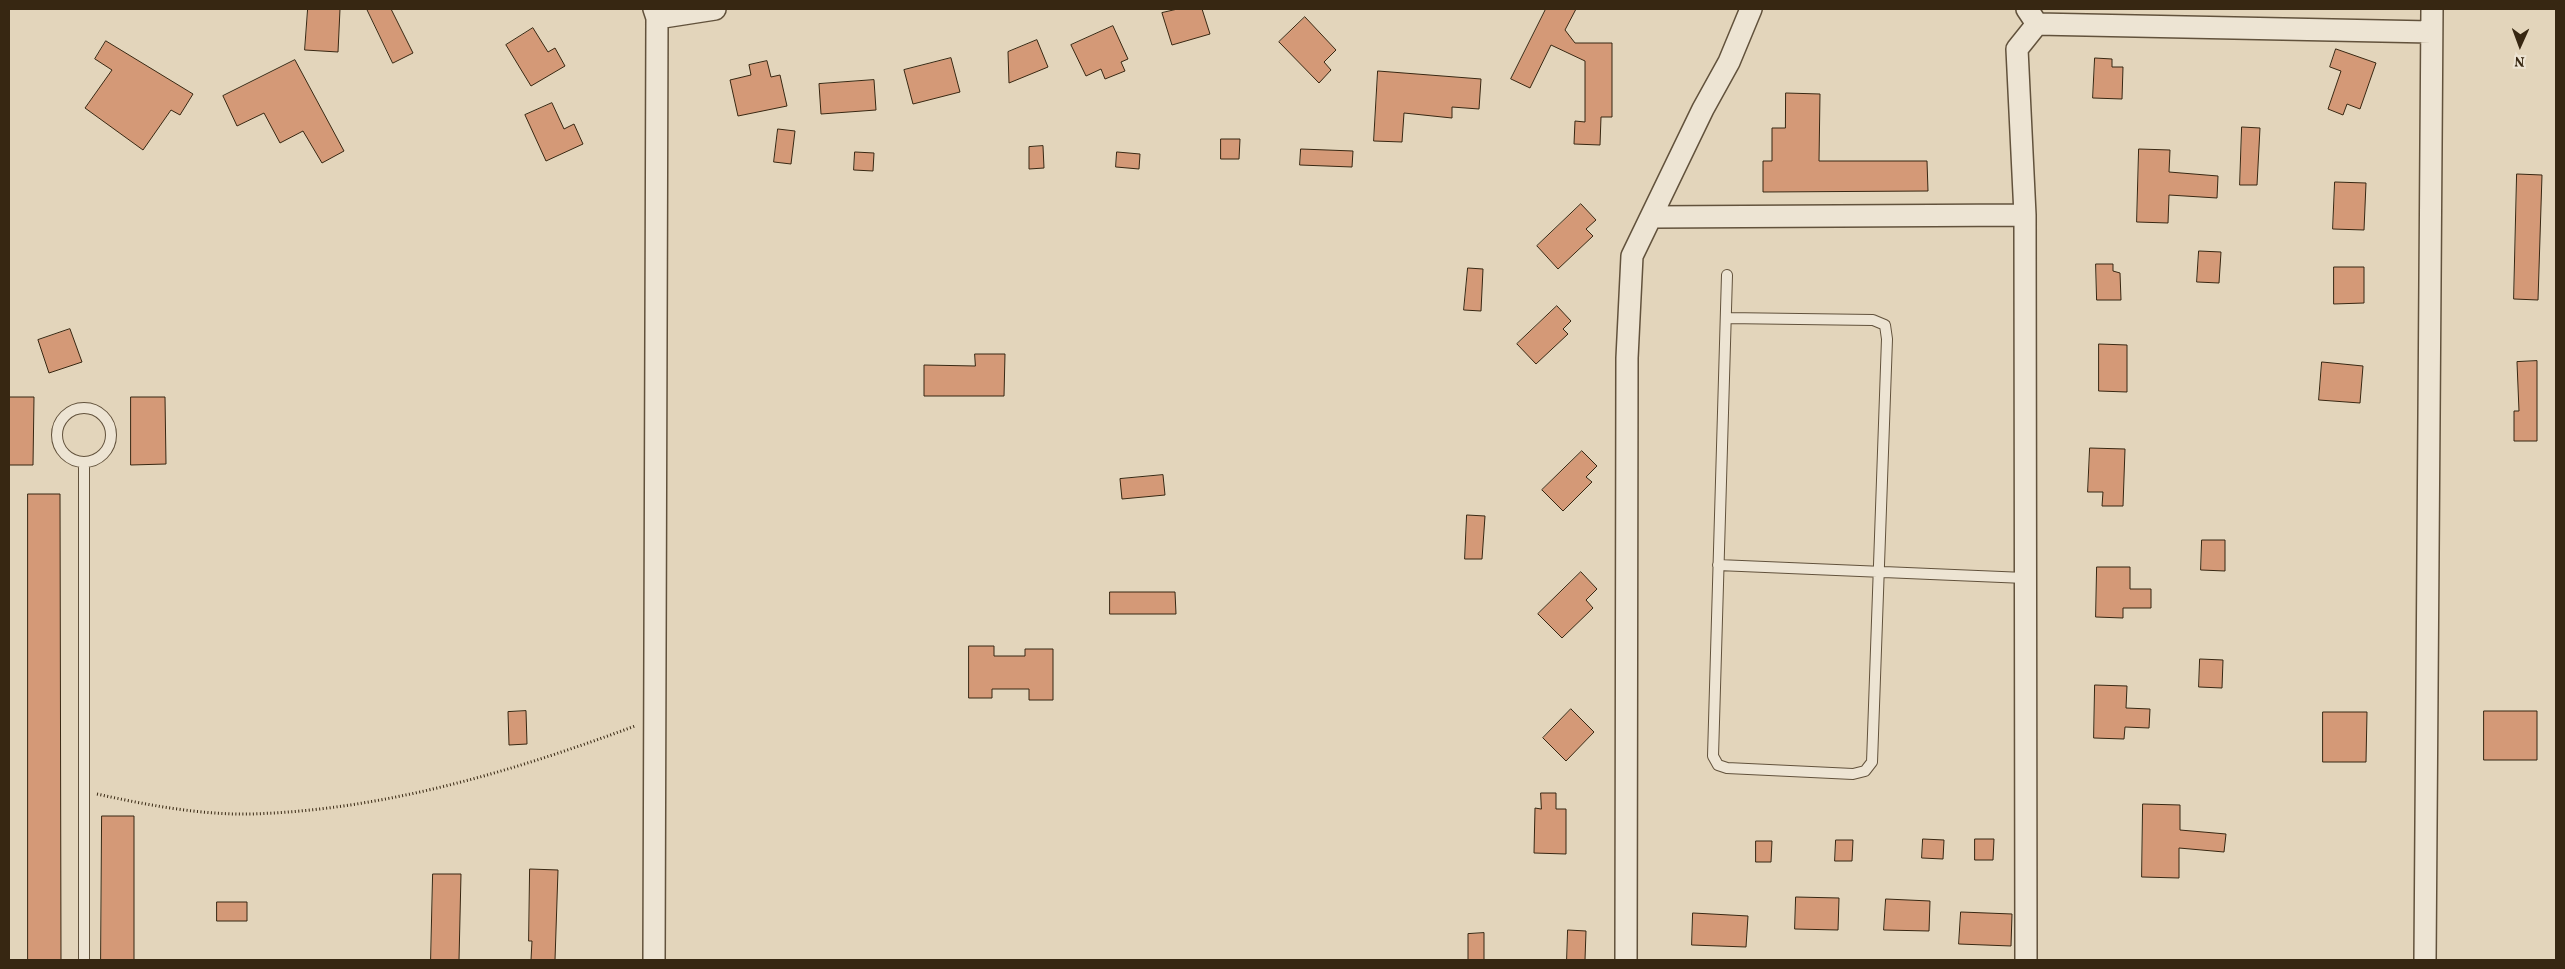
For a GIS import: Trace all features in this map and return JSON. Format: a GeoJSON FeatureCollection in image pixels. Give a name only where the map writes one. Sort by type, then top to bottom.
{"type":"FeatureCollection","features":[{"type":"Feature","properties":{"kind":"street"},"geometry":{"type":"LineString","coordinates":[[654,960],[656,14],[715,9]]}},
{"type":"Feature","properties":{"kind":"street"},"geometry":{"type":"LineString","coordinates":[[1626,960],[1627,358],[1632,256],[1703,109],[1729,62],[1751,9]]}},
{"type":"Feature","properties":{"kind":"street"},"geometry":{"type":"LineString","coordinates":[[2425,960],[2432,9]]}},
{"type":"Feature","properties":{"kind":"street"},"geometry":{"type":"LineString","coordinates":[[2026,960],[2025,215],[2017,49],[2032,16],[2431,32]]}},
{"type":"Feature","properties":{"kind":"street"},"geometry":{"type":"LineString","coordinates":[[1652,217],[2025,215]]}},
{"type":"Feature","properties":{"kind":"lane"},"geometry":{"type":"LineString","coordinates":[[1726,318],[1873,320],[1885,325],[1887,339],[1877,571],[1872,762],[1865,771],[1853,774],[1727,768],[1718,765],[1713,756],[1727,275]]}},
{"type":"Feature","properties":{"kind":"lane"},"geometry":{"type":"LineString","coordinates":[[77,408],[92,408],[106,417],[112,431],[110,446],[99,458],[84,462],[69,458],[59,446],[56,430],[63,416],[77,408]]}},
{"type":"Feature","properties":{"kind":"lane"},"geometry":{"type":"LineString","coordinates":[[84,462],[86,792],[84,960]]}},
{"type":"Feature","properties":{"kind":"lane"},"geometry":{"type":"LineString","coordinates":[[1718,565],[2025,578]]}},
{"type":"Feature","properties":{"kind":"path"},"geometry":{"type":"LineString","coordinates":[[86,792],[138,803],[249,814],[323,809],[392,799],[465,781],[555,756],[654,719]]}},
{"type":"Feature","properties":{"kind":"building"},"geometry":{"type":"Polygon","coordinates":[[[308,9],[340,9],[338,52],[305,50],[308,9]]]}},
{"type":"Feature","properties":{"kind":"building"},"geometry":{"type":"Polygon","coordinates":[[[367,9],[391,9],[413,53],[393,63],[367,9]]]}},
{"type":"Feature","properties":{"kind":"building"},"geometry":{"type":"Polygon","coordinates":[[[1178,9],[1202,9],[1210,34],[1172,45],[1162,13],[1178,9]]]}},
{"type":"Feature","properties":{"kind":"building"},"geometry":{"type":"Polygon","coordinates":[[[1546,9],[1576,9],[1565,30],[1575,43],[1612,43],[1612,117],[1601,117],[1600,145],[1574,144],[1575,121],[1585,122],[1585,61],[1551,45],[1530,88],[1511,79],[1546,9]]]}},
{"type":"Feature","properties":{"kind":"building"},"geometry":{"type":"Polygon","coordinates":[[[1305,17],[1336,50],[1324,62],[1331,70],[1319,83],[1279,42],[1305,17]]]}},
{"type":"Feature","properties":{"kind":"building"},"geometry":{"type":"Polygon","coordinates":[[[1113,26],[1128,59],[1121,62],[1125,71],[1105,79],[1101,69],[1086,76],[1071,45],[1113,26]]]}},
{"type":"Feature","properties":{"kind":"building"},"geometry":{"type":"Polygon","coordinates":[[[533,28],[548,52],[555,48],[565,66],[531,86],[506,45],[533,28]]]}},
{"type":"Feature","properties":{"kind":"building"},"geometry":{"type":"Polygon","coordinates":[[[1037,40],[1048,67],[1009,83],[1008,52],[1037,40]]]}},
{"type":"Feature","properties":{"kind":"building"},"geometry":{"type":"Polygon","coordinates":[[[106,41],[193,94],[180,115],[171,110],[143,150],[85,108],[112,70],[95,59],[106,41]]]}},
{"type":"Feature","properties":{"kind":"building"},"geometry":{"type":"Polygon","coordinates":[[[2336,49],[2376,63],[2360,109],[2347,104],[2343,115],[2328,109],[2341,71],[2330,67],[2336,49]]]}},
{"type":"Feature","properties":{"kind":"building"},"geometry":{"type":"Polygon","coordinates":[[[951,58],[960,92],[913,104],[904,70],[951,58]]]}},
{"type":"Feature","properties":{"kind":"building"},"geometry":{"type":"Polygon","coordinates":[[[2095,58],[2112,59],[2112,67],[2123,67],[2122,99],[2093,98],[2095,58]]]}},
{"type":"Feature","properties":{"kind":"building"},"geometry":{"type":"Polygon","coordinates":[[[295,60],[344,151],[322,163],[303,131],[280,143],[264,113],[237,126],[223,96],[295,60]]]}},
{"type":"Feature","properties":{"kind":"building"},"geometry":{"type":"Polygon","coordinates":[[[767,61],[771,77],[780,75],[787,106],[738,116],[730,80],[751,75],[749,65],[767,61]]]}},
{"type":"Feature","properties":{"kind":"building"},"geometry":{"type":"Polygon","coordinates":[[[1378,71],[1481,79],[1479,109],[1452,107],[1452,118],[1404,113],[1402,142],[1374,141],[1378,71]]]}},
{"type":"Feature","properties":{"kind":"building"},"geometry":{"type":"Polygon","coordinates":[[[874,80],[876,110],[821,114],[819,84],[874,80]]]}},
{"type":"Feature","properties":{"kind":"building"},"geometry":{"type":"Polygon","coordinates":[[[1786,93],[1820,94],[1819,161],[1927,161],[1928,191],[1763,192],[1763,161],[1772,161],[1772,128],[1785,128],[1786,93]]]}},
{"type":"Feature","properties":{"kind":"building"},"geometry":{"type":"Polygon","coordinates":[[[552,103],[564,129],[574,124],[583,144],[546,161],[525,115],[552,103]]]}},
{"type":"Feature","properties":{"kind":"building"},"geometry":{"type":"Polygon","coordinates":[[[2242,127],[2260,128],[2257,185],[2240,185],[2242,127]]]}},
{"type":"Feature","properties":{"kind":"building"},"geometry":{"type":"Polygon","coordinates":[[[778,129],[795,131],[791,164],[774,162],[778,129]]]}},
{"type":"Feature","properties":{"kind":"building"},"geometry":{"type":"Polygon","coordinates":[[[1221,139],[1240,139],[1239,159],[1221,159],[1221,139]]]}},
{"type":"Feature","properties":{"kind":"building"},"geometry":{"type":"Polygon","coordinates":[[[1043,146],[1044,168],[1029,169],[1029,147],[1043,146]]]}},
{"type":"Feature","properties":{"kind":"building"},"geometry":{"type":"Polygon","coordinates":[[[1301,149],[1353,151],[1352,167],[1300,165],[1301,149]]]}},
{"type":"Feature","properties":{"kind":"building"},"geometry":{"type":"Polygon","coordinates":[[[2139,149],[2170,150],[2169,172],[2218,176],[2217,198],[2169,195],[2168,223],[2137,222],[2139,149]]]}},
{"type":"Feature","properties":{"kind":"building"},"geometry":{"type":"Polygon","coordinates":[[[855,152],[874,153],[873,171],[854,170],[855,152]]]}},
{"type":"Feature","properties":{"kind":"building"},"geometry":{"type":"Polygon","coordinates":[[[1117,152],[1140,154],[1139,169],[1116,167],[1117,152]]]}},
{"type":"Feature","properties":{"kind":"building"},"geometry":{"type":"Polygon","coordinates":[[[2517,174],[2542,175],[2538,300],[2514,299],[2517,174]]]}},
{"type":"Feature","properties":{"kind":"building"},"geometry":{"type":"Polygon","coordinates":[[[2335,182],[2366,183],[2364,230],[2333,229],[2335,182]]]}},
{"type":"Feature","properties":{"kind":"building"},"geometry":{"type":"Polygon","coordinates":[[[1581,204],[1596,220],[1586,229],[1593,236],[1558,269],[1537,246],[1581,204]]]}},
{"type":"Feature","properties":{"kind":"building"},"geometry":{"type":"Polygon","coordinates":[[[2199,251],[2221,252],[2219,283],[2197,282],[2199,251]]]}},
{"type":"Feature","properties":{"kind":"building"},"geometry":{"type":"Polygon","coordinates":[[[2096,264],[2113,264],[2113,271],[2120,273],[2121,300],[2097,300],[2096,264]]]}},
{"type":"Feature","properties":{"kind":"building"},"geometry":{"type":"Polygon","coordinates":[[[2334,267],[2364,267],[2364,303],[2334,304],[2334,267]]]}},
{"type":"Feature","properties":{"kind":"building"},"geometry":{"type":"Polygon","coordinates":[[[1468,268],[1483,269],[1481,311],[1464,310],[1468,268]]]}},
{"type":"Feature","properties":{"kind":"building"},"geometry":{"type":"Polygon","coordinates":[[[1557,306],[1571,321],[1563,329],[1568,334],[1536,364],[1517,344],[1557,306]]]}},
{"type":"Feature","properties":{"kind":"building"},"geometry":{"type":"Polygon","coordinates":[[[70,329],[82,362],[49,373],[38,340],[70,329]]]}},
{"type":"Feature","properties":{"kind":"building"},"geometry":{"type":"Polygon","coordinates":[[[2099,344],[2127,345],[2127,392],[2099,391],[2099,344]]]}},
{"type":"Feature","properties":{"kind":"building"},"geometry":{"type":"Polygon","coordinates":[[[975,354],[1005,354],[1004,396],[924,396],[924,365],[975,366],[975,354]]]}},
{"type":"Feature","properties":{"kind":"building"},"geometry":{"type":"Polygon","coordinates":[[[2537,361],[2537,441],[2514,441],[2514,411],[2519,411],[2517,362],[2537,361]]]}},
{"type":"Feature","properties":{"kind":"building"},"geometry":{"type":"Polygon","coordinates":[[[2322,362],[2363,366],[2360,403],[2319,400],[2322,362]]]}},
{"type":"Feature","properties":{"kind":"building"},"geometry":{"type":"Polygon","coordinates":[[[9,397],[34,397],[33,465],[9,465],[9,397]]]}},
{"type":"Feature","properties":{"kind":"building"},"geometry":{"type":"Polygon","coordinates":[[[131,397],[165,397],[166,464],[131,465],[131,397]]]}},
{"type":"Feature","properties":{"kind":"building"},"geometry":{"type":"Polygon","coordinates":[[[2090,448],[2125,449],[2123,506],[2102,506],[2103,492],[2088,492],[2090,448]]]}},
{"type":"Feature","properties":{"kind":"building"},"geometry":{"type":"Polygon","coordinates":[[[1582,451],[1597,466],[1586,477],[1592,482],[1563,511],[1542,490],[1582,451]]]}},
{"type":"Feature","properties":{"kind":"building"},"geometry":{"type":"Polygon","coordinates":[[[1163,475],[1165,495],[1122,499],[1120,479],[1163,475]]]}},
{"type":"Feature","properties":{"kind":"building"},"geometry":{"type":"Polygon","coordinates":[[[28,494],[60,494],[61,960],[28,960],[28,494]]]}},
{"type":"Feature","properties":{"kind":"building"},"geometry":{"type":"Polygon","coordinates":[[[1467,515],[1485,516],[1482,559],[1465,559],[1467,515]]]}},
{"type":"Feature","properties":{"kind":"building"},"geometry":{"type":"Polygon","coordinates":[[[2202,540],[2225,540],[2225,571],[2201,570],[2202,540]]]}},
{"type":"Feature","properties":{"kind":"building"},"geometry":{"type":"Polygon","coordinates":[[[2097,567],[2130,567],[2130,589],[2151,589],[2151,608],[2123,608],[2123,618],[2096,617],[2097,567]]]}},
{"type":"Feature","properties":{"kind":"building"},"geometry":{"type":"Polygon","coordinates":[[[1581,572],[1597,589],[1586,600],[1593,608],[1562,638],[1538,614],[1581,572]]]}},
{"type":"Feature","properties":{"kind":"building"},"geometry":{"type":"Polygon","coordinates":[[[1110,592],[1175,592],[1176,614],[1110,614],[1110,592]]]}},
{"type":"Feature","properties":{"kind":"building"},"geometry":{"type":"Polygon","coordinates":[[[969,646],[994,646],[994,656],[1025,656],[1025,649],[1053,649],[1053,700],[1029,700],[1029,689],[992,689],[992,698],[969,698],[969,646]]]}},
{"type":"Feature","properties":{"kind":"building"},"geometry":{"type":"Polygon","coordinates":[[[2200,659],[2223,660],[2222,688],[2199,687],[2200,659]]]}},
{"type":"Feature","properties":{"kind":"building"},"geometry":{"type":"Polygon","coordinates":[[[2095,685],[2127,686],[2126,708],[2150,709],[2149,728],[2125,727],[2124,739],[2094,738],[2095,685]]]}},
{"type":"Feature","properties":{"kind":"building"},"geometry":{"type":"Polygon","coordinates":[[[1571,709],[1594,732],[1566,761],[1543,738],[1571,709]]]}},
{"type":"Feature","properties":{"kind":"building"},"geometry":{"type":"Polygon","coordinates":[[[526,711],[527,744],[509,745],[508,712],[526,711]]]}},
{"type":"Feature","properties":{"kind":"building"},"geometry":{"type":"Polygon","coordinates":[[[2484,711],[2537,711],[2537,760],[2484,760],[2484,711]]]}},
{"type":"Feature","properties":{"kind":"building"},"geometry":{"type":"Polygon","coordinates":[[[2323,712],[2367,712],[2366,762],[2323,762],[2323,712]]]}},
{"type":"Feature","properties":{"kind":"building"},"geometry":{"type":"Polygon","coordinates":[[[1541,793],[1556,793],[1556,809],[1566,809],[1566,854],[1534,853],[1535,808],[1541,809],[1541,793]]]}},
{"type":"Feature","properties":{"kind":"building"},"geometry":{"type":"Polygon","coordinates":[[[2143,804],[2180,805],[2180,830],[2226,834],[2224,852],[2179,848],[2179,878],[2142,877],[2143,804]]]}},
{"type":"Feature","properties":{"kind":"building"},"geometry":{"type":"Polygon","coordinates":[[[102,816],[134,816],[134,960],[101,960],[102,816]]]}},
{"type":"Feature","properties":{"kind":"building"},"geometry":{"type":"Polygon","coordinates":[[[1923,839],[1944,840],[1943,859],[1922,858],[1923,839]]]}},
{"type":"Feature","properties":{"kind":"building"},"geometry":{"type":"Polygon","coordinates":[[[1975,839],[1994,839],[1993,860],[1975,860],[1975,839]]]}},
{"type":"Feature","properties":{"kind":"building"},"geometry":{"type":"Polygon","coordinates":[[[1836,840],[1853,840],[1852,861],[1835,861],[1836,840]]]}},
{"type":"Feature","properties":{"kind":"building"},"geometry":{"type":"Polygon","coordinates":[[[1756,841],[1772,841],[1771,862],[1756,862],[1756,841]]]}},
{"type":"Feature","properties":{"kind":"building"},"geometry":{"type":"Polygon","coordinates":[[[530,869],[558,870],[555,960],[531,960],[532,941],[529,941],[530,869]]]}},
{"type":"Feature","properties":{"kind":"building"},"geometry":{"type":"Polygon","coordinates":[[[433,874],[461,874],[459,960],[431,960],[433,874]]]}},
{"type":"Feature","properties":{"kind":"building"},"geometry":{"type":"Polygon","coordinates":[[[1796,897],[1839,898],[1838,930],[1795,929],[1796,897]]]}},
{"type":"Feature","properties":{"kind":"building"},"geometry":{"type":"Polygon","coordinates":[[[1886,899],[1930,901],[1929,931],[1884,930],[1886,899]]]}},
{"type":"Feature","properties":{"kind":"building"},"geometry":{"type":"Polygon","coordinates":[[[217,902],[247,902],[247,921],[217,921],[217,902]]]}},
{"type":"Feature","properties":{"kind":"building"},"geometry":{"type":"Polygon","coordinates":[[[1961,912],[2012,914],[2011,946],[1959,944],[1961,912]]]}},
{"type":"Feature","properties":{"kind":"building"},"geometry":{"type":"Polygon","coordinates":[[[1693,913],[1748,916],[1746,947],[1692,945],[1693,913]]]}},
{"type":"Feature","properties":{"kind":"building"},"geometry":{"type":"Polygon","coordinates":[[[1568,930],[1586,931],[1585,960],[1567,960],[1568,930]]]}},
{"type":"Feature","properties":{"kind":"building"},"geometry":{"type":"Polygon","coordinates":[[[1484,933],[1484,960],[1468,960],[1468,934],[1484,933]]]}}]}
